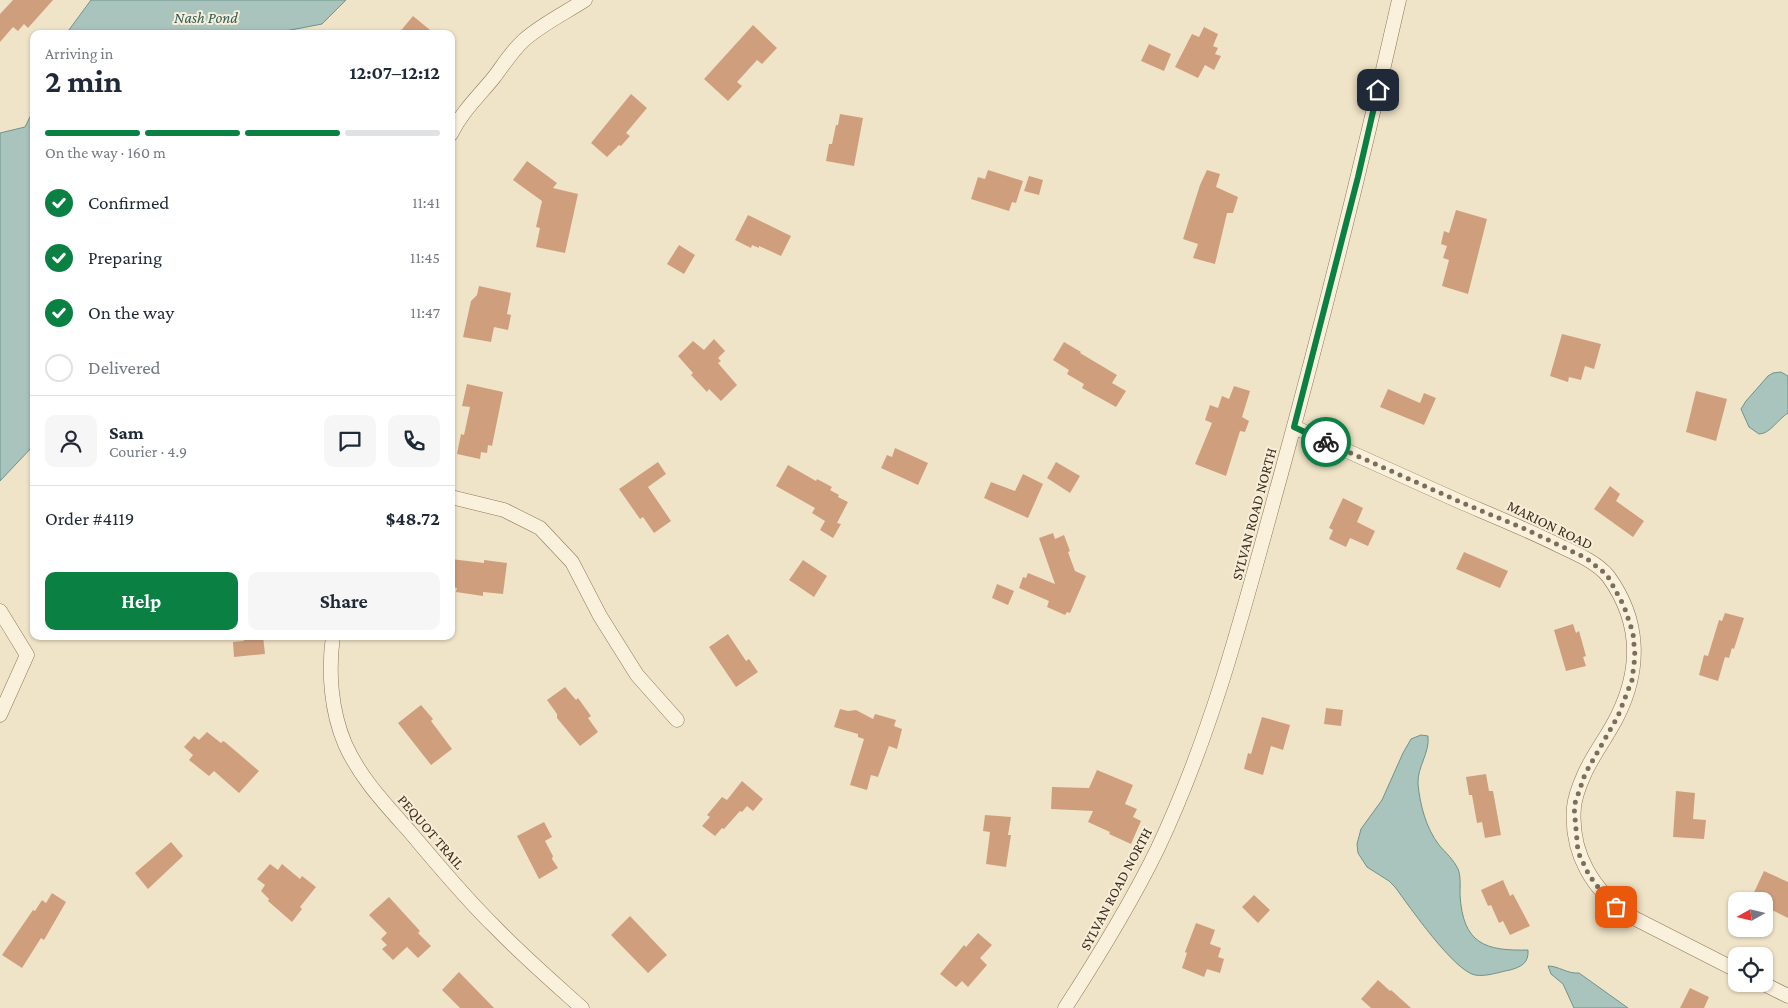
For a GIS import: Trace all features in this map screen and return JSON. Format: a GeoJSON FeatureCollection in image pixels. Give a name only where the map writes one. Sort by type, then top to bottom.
{"type":"FeatureCollection","features":[{"type":"Feature","properties":{"kind":"street"},"geometry":{"type":"LineString","coordinates":[[455,128],[473,100],[524,40],[585,0]]}},
{"type":"Feature","properties":{"kind":"street","name":"SYLVAN ROAD NORTH"},"geometry":{"type":"LineString","coordinates":[[1065,1008],[1127,907],[1157,850],[1180,796],[1235,640],[1294,427],[1358,177],[1399,0]]}},
{"type":"Feature","properties":{"kind":"street","name":"MARION ROAD"},"geometry":{"type":"LineString","coordinates":[[1294,427],[1523,528],[1586,558],[1607,575],[1619,595],[1628,616],[1633,633],[1635,656],[1632,680],[1625,699],[1618,716],[1585,774],[1574,806],[1578,852],[1589,875],[1616,907],[1728,966]]}},
{"type":"Feature","properties":{"kind":"street"},"geometry":{"type":"LineString","coordinates":[[455,498],[504,510],[540,528],[572,562],[600,616],[637,675],[677,720]]}},
{"type":"Feature","properties":{"kind":"street"},"geometry":{"type":"LineString","coordinates":[[0,611],[27,656],[0,715]]}},
{"type":"Feature","properties":{"kind":"street","name":"PEQUOT TRAIL"},"geometry":{"type":"LineString","coordinates":[[333,640],[330,670],[336,716],[346,745],[367,780],[431,857],[496,928],[582,1008]]}},
{"type":"Feature","properties":{"kind":"street"},"geometry":{"type":"LineString","coordinates":[[1773,988],[1788,996]]}},
{"type":"Feature","properties":{"kind":"water","name":"Nash Pond"},"geometry":{"type":"Polygon","coordinates":[[[91,0],[346,0],[322,24],[291,30],[69,30],[91,0]]]}},
{"type":"Feature","properties":{"kind":"water"},"geometry":{"type":"Polygon","coordinates":[[[30,117],[30,449],[0,481],[0,133],[25,127],[30,117]]]}},
{"type":"Feature","properties":{"kind":"water"},"geometry":{"type":"Polygon","coordinates":[[[1781,372],[1788,376],[1788,413],[1767,432],[1759,434],[1749,427],[1741,409],[1768,376],[1781,372]]]}},
{"type":"Feature","properties":{"kind":"water"},"geometry":{"type":"Polygon","coordinates":[[[1421,735],[1428,736],[1427,748],[1418,778],[1422,808],[1434,838],[1458,869],[1462,911],[1466,924],[1471,934],[1488,946],[1500,949],[1528,950],[1526,961],[1518,967],[1484,975],[1475,975],[1466,971],[1432,937],[1395,887],[1367,867],[1358,853],[1357,844],[1361,829],[1382,800],[1411,739],[1421,735]]]}},
{"type":"Feature","properties":{"kind":"water"},"geometry":{"type":"Polygon","coordinates":[[[1548,966],[1579,973],[1628,1008],[1574,1008],[1563,984],[1551,974],[1548,966]]]}},
{"type":"Feature","properties":{"kind":"building"},"geometry":{"type":"Polygon","coordinates":[[[13,0],[53,0],[28,28],[24,24],[18,31],[13,27],[0,42],[0,14],[13,0]]]}},
{"type":"Feature","properties":{"kind":"building"},"geometry":{"type":"Polygon","coordinates":[[[413,16],[430,30],[401,30],[413,16]]]}},
{"type":"Feature","properties":{"kind":"building"},"geometry":{"type":"Polygon","coordinates":[[[753,25],[777,48],[762,64],[757,60],[737,82],[742,86],[728,101],[704,79],[753,25]]]}},
{"type":"Feature","properties":{"kind":"building"},"geometry":{"type":"Polygon","coordinates":[[[1204,27],[1218,34],[1213,46],[1218,48],[1215,54],[1221,56],[1214,70],[1205,65],[1198,78],[1175,67],[1192,34],[1199,37],[1204,27]]]}},
{"type":"Feature","properties":{"kind":"building"},"geometry":{"type":"Polygon","coordinates":[[[1149,44],[1171,54],[1164,71],[1141,61],[1149,44]]]}},
{"type":"Feature","properties":{"kind":"building"},"geometry":{"type":"Polygon","coordinates":[[[631,94],[647,108],[626,133],[630,136],[607,157],[591,143],[631,94]]]}},
{"type":"Feature","properties":{"kind":"building"},"geometry":{"type":"Polygon","coordinates":[[[840,114],[863,118],[854,166],[826,161],[829,144],[832,144],[840,114]]]}},
{"type":"Feature","properties":{"kind":"building"},"geometry":{"type":"Polygon","coordinates":[[[527,161],[557,183],[553,188],[578,194],[565,253],[536,247],[540,228],[536,227],[542,201],[513,180],[527,161]]]}},
{"type":"Feature","properties":{"kind":"building"},"geometry":{"type":"Polygon","coordinates":[[[988,170],[1023,181],[1016,203],[1012,202],[1009,211],[971,199],[978,177],[985,179],[988,170]]]}},
{"type":"Feature","properties":{"kind":"building"},"geometry":{"type":"Polygon","coordinates":[[[1207,170],[1220,174],[1216,187],[1238,197],[1233,213],[1227,213],[1215,264],[1193,258],[1198,244],[1183,239],[1200,185],[1207,170]]]}},
{"type":"Feature","properties":{"kind":"building"},"geometry":{"type":"Polygon","coordinates":[[[1029,176],[1043,180],[1039,195],[1024,191],[1029,176]]]}},
{"type":"Feature","properties":{"kind":"building"},"geometry":{"type":"Polygon","coordinates":[[[1456,210],[1487,219],[1468,294],[1442,286],[1449,260],[1443,258],[1447,246],[1441,244],[1444,231],[1449,233],[1456,210]]]}},
{"type":"Feature","properties":{"kind":"building"},"geometry":{"type":"Polygon","coordinates":[[[748,215],[791,236],[781,256],[759,246],[759,248],[752,245],[751,248],[735,240],[748,215]]]}},
{"type":"Feature","properties":{"kind":"building"},"geometry":{"type":"Polygon","coordinates":[[[679,245],[695,255],[684,274],[667,264],[679,245]]]}},
{"type":"Feature","properties":{"kind":"building"},"geometry":{"type":"Polygon","coordinates":[[[479,286],[511,293],[507,314],[511,315],[508,330],[494,327],[491,342],[463,337],[471,301],[477,295],[479,286]]]}},
{"type":"Feature","properties":{"kind":"building"},"geometry":{"type":"Polygon","coordinates":[[[1562,334],[1601,344],[1594,369],[1585,366],[1581,380],[1569,377],[1568,382],[1550,376],[1562,334]]]}},
{"type":"Feature","properties":{"kind":"building"},"geometry":{"type":"Polygon","coordinates":[[[714,339],[725,351],[718,358],[721,361],[718,363],[737,385],[721,401],[709,389],[707,392],[691,375],[693,373],[678,356],[693,341],[704,350],[714,339]]]}},
{"type":"Feature","properties":{"kind":"building"},"geometry":{"type":"Polygon","coordinates":[[[1064,342],[1117,375],[1112,383],[1126,391],[1116,407],[1082,388],[1084,384],[1067,374],[1069,370],[1053,360],[1064,342]]]}},
{"type":"Feature","properties":{"kind":"building"},"geometry":{"type":"Polygon","coordinates":[[[467,384],[503,392],[492,446],[488,445],[487,453],[481,452],[480,459],[457,454],[461,434],[464,435],[470,407],[462,406],[467,384]]]}},
{"type":"Feature","properties":{"kind":"building"},"geometry":{"type":"Polygon","coordinates":[[[1234,386],[1250,391],[1242,417],[1249,421],[1245,432],[1240,431],[1226,476],[1195,464],[1212,423],[1205,420],[1210,405],[1218,408],[1222,396],[1229,399],[1234,386]]]}},
{"type":"Feature","properties":{"kind":"building"},"geometry":{"type":"Polygon","coordinates":[[[1388,389],[1420,403],[1424,393],[1436,398],[1424,425],[1380,407],[1388,389]]]}},
{"type":"Feature","properties":{"kind":"building"},"geometry":{"type":"Polygon","coordinates":[[[1696,391],[1727,399],[1716,441],[1686,432],[1696,391]]]}},
{"type":"Feature","properties":{"kind":"building"},"geometry":{"type":"Polygon","coordinates":[[[895,448],[928,463],[918,485],[881,468],[887,455],[892,457],[895,448]]]}},
{"type":"Feature","properties":{"kind":"building"},"geometry":{"type":"Polygon","coordinates":[[[658,462],[666,474],[648,487],[671,521],[654,533],[643,517],[640,519],[619,489],[658,462]]]}},
{"type":"Feature","properties":{"kind":"building"},"geometry":{"type":"Polygon","coordinates":[[[1056,462],[1080,476],[1070,493],[1047,478],[1056,462]]]}},
{"type":"Feature","properties":{"kind":"building"},"geometry":{"type":"Polygon","coordinates":[[[788,465],[816,481],[817,479],[832,487],[830,490],[848,502],[837,523],[841,524],[833,538],[820,530],[825,521],[812,513],[815,508],[776,486],[788,465]]]}},
{"type":"Feature","properties":{"kind":"building"},"geometry":{"type":"Polygon","coordinates":[[[1023,474],[1043,484],[1028,518],[984,498],[991,482],[1015,491],[1023,474]]]}},
{"type":"Feature","properties":{"kind":"building"},"geometry":{"type":"Polygon","coordinates":[[[1610,486],[1620,494],[1616,501],[1644,521],[1633,537],[1594,509],[1610,486]]]}},
{"type":"Feature","properties":{"kind":"building"},"geometry":{"type":"Polygon","coordinates":[[[1343,498],[1363,508],[1357,522],[1375,531],[1368,546],[1350,538],[1346,547],[1329,539],[1333,530],[1329,528],[1343,498]]]}},
{"type":"Feature","properties":{"kind":"building"},"geometry":{"type":"Polygon","coordinates":[[[1053,533],[1055,539],[1064,535],[1075,571],[1086,576],[1070,613],[1067,612],[1065,615],[1047,607],[1049,601],[1019,588],[1023,577],[1026,578],[1028,573],[1055,584],[1039,538],[1053,533]]]}},
{"type":"Feature","properties":{"kind":"building"},"geometry":{"type":"Polygon","coordinates":[[[1464,552],[1508,571],[1500,588],[1456,569],[1464,552]]]}},
{"type":"Feature","properties":{"kind":"building"},"geometry":{"type":"Polygon","coordinates":[[[455,559],[484,563],[484,560],[507,563],[503,594],[483,592],[483,596],[456,592],[457,588],[455,588],[455,559]]]}},
{"type":"Feature","properties":{"kind":"building"},"geometry":{"type":"Polygon","coordinates":[[[803,560],[827,576],[814,597],[789,580],[803,560]]]}},
{"type":"Feature","properties":{"kind":"building"},"geometry":{"type":"Polygon","coordinates":[[[997,584],[1014,591],[1008,605],[992,598],[997,584]]]}},
{"type":"Feature","properties":{"kind":"building"},"geometry":{"type":"Polygon","coordinates":[[[1725,613],[1744,618],[1734,649],[1732,648],[1729,658],[1725,657],[1718,681],[1699,675],[1704,655],[1708,656],[1719,620],[1722,621],[1725,613]]]}},
{"type":"Feature","properties":{"kind":"building"},"geometry":{"type":"Polygon","coordinates":[[[1573,624],[1576,633],[1579,631],[1586,656],[1583,657],[1586,666],[1566,671],[1554,630],[1573,624]]]}},
{"type":"Feature","properties":{"kind":"building"},"geometry":{"type":"Polygon","coordinates":[[[728,634],[746,661],[749,659],[758,672],[736,687],[709,647],[728,634]]]}},
{"type":"Feature","properties":{"kind":"building"},"geometry":{"type":"Polygon","coordinates":[[[263,640],[265,654],[234,657],[233,642],[263,640]]]}},
{"type":"Feature","properties":{"kind":"building"},"geometry":{"type":"Polygon","coordinates":[[[565,687],[576,700],[578,698],[591,716],[588,718],[598,732],[580,746],[557,718],[557,714],[547,700],[565,687]]]}},
{"type":"Feature","properties":{"kind":"building"},"geometry":{"type":"Polygon","coordinates":[[[421,705],[433,719],[431,721],[452,749],[431,765],[398,723],[421,705]]]}},
{"type":"Feature","properties":{"kind":"building"},"geometry":{"type":"Polygon","coordinates":[[[1326,708],[1343,710],[1341,726],[1324,724],[1326,708]]]}},
{"type":"Feature","properties":{"kind":"building"},"geometry":{"type":"Polygon","coordinates":[[[840,709],[856,710],[873,719],[875,714],[896,720],[894,726],[902,729],[897,749],[889,746],[878,777],[871,775],[867,790],[850,785],[864,739],[858,737],[858,734],[834,727],[840,709]]]}},
{"type":"Feature","properties":{"kind":"building"},"geometry":{"type":"Polygon","coordinates":[[[1262,717],[1290,725],[1283,750],[1271,746],[1263,775],[1244,769],[1248,753],[1251,754],[1262,717]]]}},
{"type":"Feature","properties":{"kind":"building"},"geometry":{"type":"Polygon","coordinates":[[[207,732],[221,743],[225,742],[259,771],[239,793],[214,771],[209,776],[189,760],[193,755],[184,747],[194,736],[199,740],[207,732]]]}},
{"type":"Feature","properties":{"kind":"building"},"geometry":{"type":"Polygon","coordinates":[[[1097,770],[1133,785],[1125,804],[1137,809],[1133,817],[1141,821],[1131,844],[1088,822],[1093,811],[1051,809],[1052,787],[1089,788],[1097,770]]]}},
{"type":"Feature","properties":{"kind":"building"},"geometry":{"type":"Polygon","coordinates":[[[1486,774],[1489,791],[1493,791],[1501,835],[1485,838],[1482,822],[1477,823],[1472,795],[1469,795],[1466,777],[1486,774]]]}},
{"type":"Feature","properties":{"kind":"building"},"geometry":{"type":"Polygon","coordinates":[[[742,781],[763,799],[753,811],[747,806],[742,812],[740,811],[715,836],[702,826],[710,817],[707,815],[722,797],[727,800],[742,781]]]}},
{"type":"Feature","properties":{"kind":"building"},"geometry":{"type":"Polygon","coordinates":[[[1676,791],[1695,793],[1693,819],[1706,820],[1704,839],[1673,837],[1676,791]]]}},
{"type":"Feature","properties":{"kind":"building"},"geometry":{"type":"Polygon","coordinates":[[[985,815],[1011,817],[1008,835],[1011,835],[1006,867],[986,864],[990,832],[983,831],[985,815]]]}},
{"type":"Feature","properties":{"kind":"building"},"geometry":{"type":"Polygon","coordinates":[[[544,822],[552,837],[545,841],[553,856],[552,859],[558,868],[539,879],[517,836],[544,822]]]}},
{"type":"Feature","properties":{"kind":"building"},"geometry":{"type":"Polygon","coordinates":[[[171,842],[183,856],[148,889],[135,873],[171,842]]]}},
{"type":"Feature","properties":{"kind":"building"},"geometry":{"type":"Polygon","coordinates":[[[270,864],[278,870],[282,864],[300,879],[302,876],[316,887],[300,907],[302,909],[292,922],[268,901],[269,899],[261,891],[265,885],[257,879],[270,864]]]}},
{"type":"Feature","properties":{"kind":"building"},"geometry":{"type":"Polygon","coordinates":[[[1764,871],[1788,882],[1788,918],[1773,910],[1773,892],[1754,892],[1764,871]]]}},
{"type":"Feature","properties":{"kind":"building"},"geometry":{"type":"Polygon","coordinates":[[[1503,880],[1510,896],[1513,894],[1530,926],[1510,935],[1503,921],[1499,923],[1491,905],[1488,906],[1481,890],[1503,880]]]}},
{"type":"Feature","properties":{"kind":"building"},"geometry":{"type":"Polygon","coordinates":[[[52,893],[66,902],[44,940],[41,938],[22,968],[2,955],[33,910],[35,911],[42,900],[46,903],[52,893]]]}},
{"type":"Feature","properties":{"kind":"building"},"geometry":{"type":"Polygon","coordinates":[[[1254,895],[1270,910],[1258,923],[1242,907],[1254,895]]]}},
{"type":"Feature","properties":{"kind":"building"},"geometry":{"type":"Polygon","coordinates":[[[389,897],[431,946],[418,958],[407,947],[393,960],[382,949],[387,945],[381,939],[387,933],[369,915],[389,897]]]}},
{"type":"Feature","properties":{"kind":"building"},"geometry":{"type":"Polygon","coordinates":[[[630,916],[667,955],[648,973],[611,935],[630,916]]]}},
{"type":"Feature","properties":{"kind":"building"},"geometry":{"type":"Polygon","coordinates":[[[1196,923],[1215,930],[1210,944],[1221,948],[1218,957],[1224,959],[1220,973],[1207,969],[1204,977],[1182,968],[1187,953],[1185,952],[1196,923]]]}},
{"type":"Feature","properties":{"kind":"building"},"geometry":{"type":"Polygon","coordinates":[[[978,933],[992,945],[980,958],[987,965],[968,987],[962,981],[956,987],[940,974],[964,945],[966,947],[978,933]]]}},
{"type":"Feature","properties":{"kind":"building"},"geometry":{"type":"Polygon","coordinates":[[[459,972],[494,1008],[460,1008],[442,990],[459,972]]]}},
{"type":"Feature","properties":{"kind":"building"},"geometry":{"type":"Polygon","coordinates":[[[1378,980],[1411,1008],[1371,1008],[1361,999],[1378,980]]]}},
{"type":"Feature","properties":{"kind":"building"},"geometry":{"type":"Polygon","coordinates":[[[1690,988],[1709,997],[1704,1008],[1680,1008],[1690,988]]]}},
{"type":"Feature","properties":{"kind":"way so far"},"geometry":{"type":"LineString","coordinates":[[1326,442],[1523,528],[1586,558],[1607,575],[1624,606],[1633,633],[1635,656],[1632,680],[1618,716],[1585,774],[1574,806],[1578,852],[1589,875],[1616,907]]}},
{"type":"Feature","properties":{"kind":"route"},"geometry":{"type":"LineString","coordinates":[[1326,442],[1294,427],[1358,177],[1378,90]]}}]}
